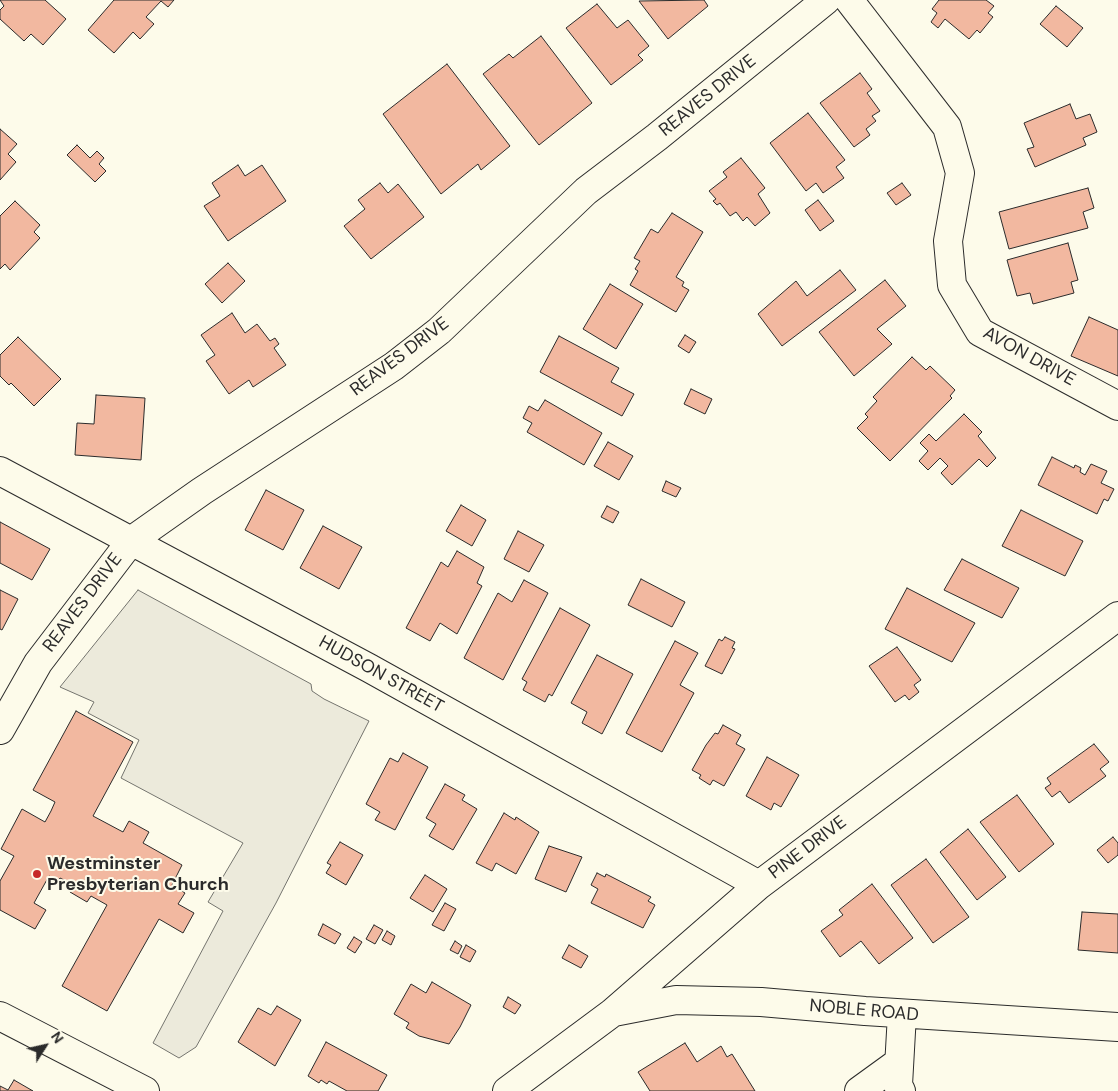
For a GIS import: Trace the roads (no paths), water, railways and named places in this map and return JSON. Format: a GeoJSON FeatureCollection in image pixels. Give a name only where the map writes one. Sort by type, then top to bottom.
{"type":"FeatureCollection","features":[{"type":"Feature","properties":{"kind":"street","name":"REAVES DRIVE"},"geometry":{"type":"LineString","coordinates":[[0,730],[38,663],[131,540],[202,491],[386,371],[439,331],[586,191],[657,137],[826,0]]}},
{"type":"Feature","properties":{"kind":"street","name":"AVON DRIVE"},"geometry":{"type":"LineString","coordinates":[[849,0],[947,127],[960,173],[948,241],[952,285],[980,332],[1118,406]]}},
{"type":"Feature","properties":{"kind":"street","name":"HUDSON STREET"},"geometry":{"type":"LineString","coordinates":[[0,471],[369,668],[759,885]]}},
{"type":"Feature","properties":{"kind":"street","name":"PINE DRIVE"},"geometry":{"type":"LineString","coordinates":[[507,1091],[612,1013],[759,885],[1118,616]]}},
{"type":"Feature","properties":{"kind":"street","name":"NOBLE ROAD"},"geometry":{"type":"LineString","coordinates":[[612,1013],[684,1000],[762,1002],[902,1014],[1118,1027]]}},
{"type":"Feature","properties":{"kind":"street"},"geometry":{"type":"LineString","coordinates":[[901,1091],[898,1085],[902,1014]]}},
{"type":"Feature","properties":{"kind":"street"},"geometry":{"type":"LineString","coordinates":[[0,1016],[145,1091]]}},
{"type":"Feature","properties":{"kind":"street"},"geometry":{"type":"LineString","coordinates":[[859,1091],[899,1062]]}},
{"type":"Feature","properties":{"kind":"place","name":"Westminster Presbyterian Church"},"geometry":{"type":"Point","coordinates":[37,874]}}]}
